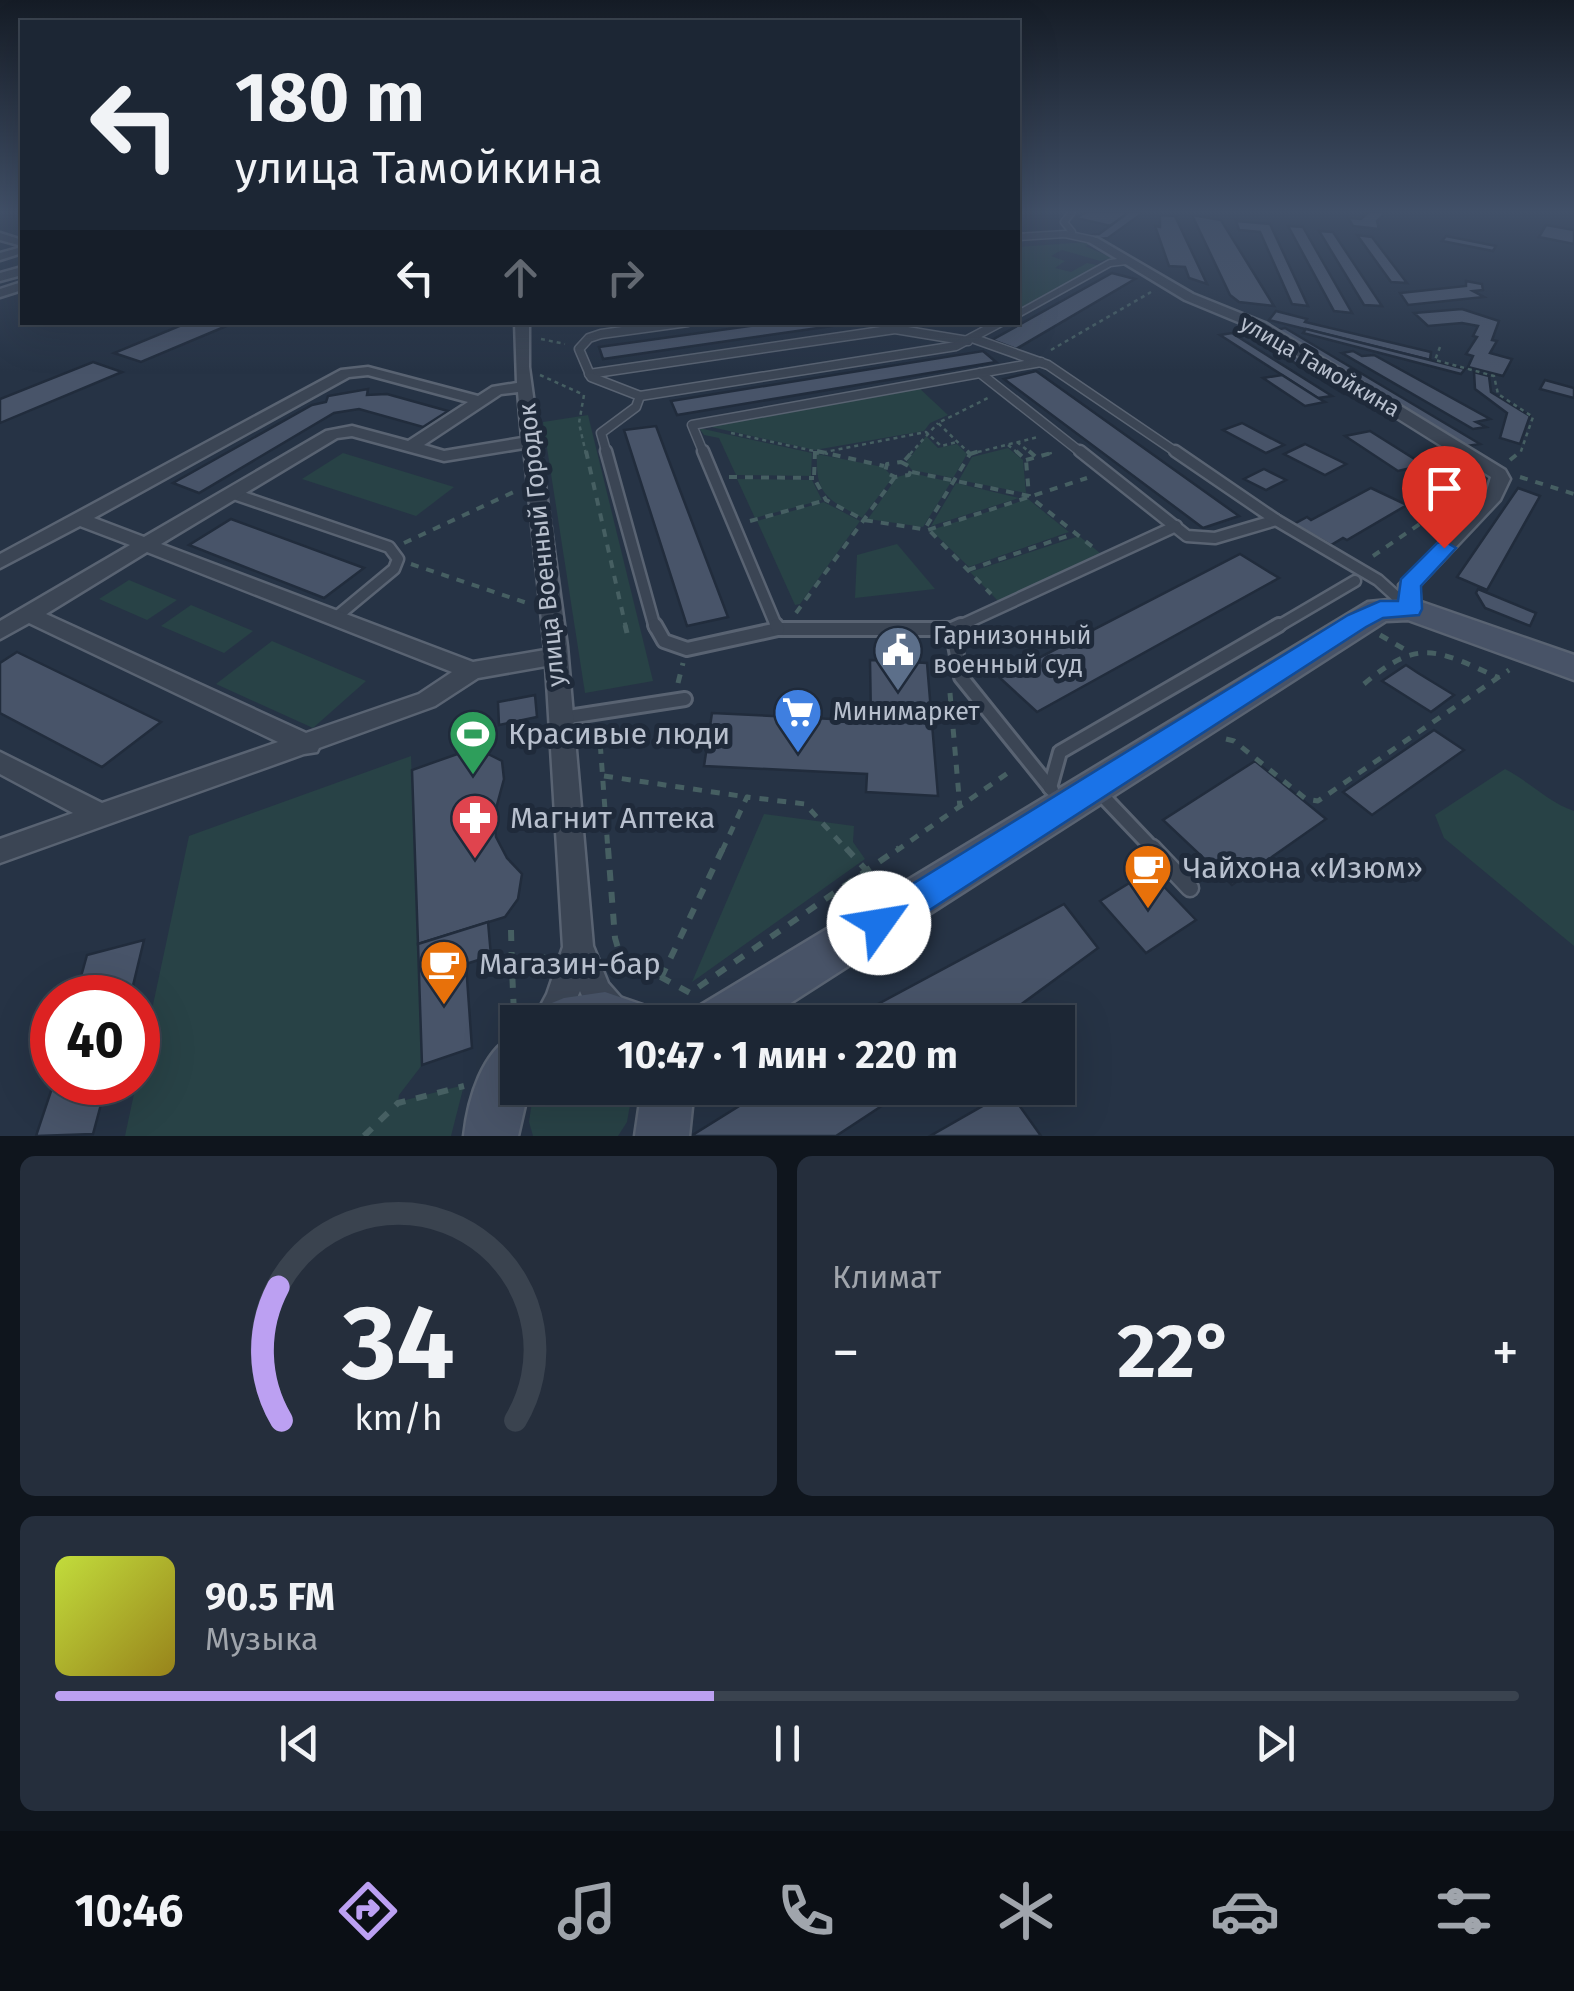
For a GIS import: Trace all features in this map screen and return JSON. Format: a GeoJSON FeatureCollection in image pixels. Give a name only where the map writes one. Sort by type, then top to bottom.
{"type":"FeatureCollection","features":[{"type":"Feature","properties":{"kind":"street","name":"улица Тамойкина"},"geometry":{"type":"LineString","coordinates":[[1132,265],[1202,304],[1260,326],[1491,468]]}},
{"type":"Feature","properties":{"kind":"street","name":"улица Военный Городок"},"geometry":{"type":"LineString","coordinates":[[522,332],[556,656],[578,946]]}},
{"type":"Feature","properties":{"kind":"street"},"geometry":{"type":"LineString","coordinates":[[0,562],[346,373],[368,371],[480,401]]}},
{"type":"Feature","properties":{"kind":"street"},"geometry":{"type":"LineString","coordinates":[[409,448],[497,390],[525,387]]}},
{"type":"Feature","properties":{"kind":"street"},"geometry":{"type":"LineString","coordinates":[[0,631],[332,434],[352,432],[444,456],[532,442]]}},
{"type":"Feature","properties":{"kind":"street"},"geometry":{"type":"LineString","coordinates":[[1428,615],[1409,584],[1471,521],[1500,484],[1501,479],[1491,468]]}},
{"type":"Feature","properties":{"kind":"street"},"geometry":{"type":"LineString","coordinates":[[79,519],[472,671]]}},
{"type":"Feature","properties":{"kind":"street"},"geometry":{"type":"LineString","coordinates":[[744,1005],[1070,794],[1380,610],[1428,615],[1574,668]]}},
{"type":"Feature","properties":{"kind":"street"},"geometry":{"type":"LineString","coordinates":[[28,614],[308,744]]}},
{"type":"Feature","properties":{"kind":"street"},"geometry":{"type":"LineString","coordinates":[[0,851],[426,700],[472,671],[556,656]]}},
{"type":"Feature","properties":{"kind":"street"},"geometry":{"type":"LineString","coordinates":[[0,762],[100,815]]}},
{"type":"Feature","properties":{"kind":"street"},"geometry":{"type":"LineString","coordinates":[[578,946],[597,994],[608,1005]]}},
{"type":"Feature","properties":{"kind":"street"},"geometry":{"type":"LineString","coordinates":[[559,1005],[578,946]]}},
{"type":"Feature","properties":{"kind":"street"},"geometry":{"type":"LineString","coordinates":[[491,1136],[493,1108],[503,1080],[496,1055]]}},
{"type":"Feature","properties":{"kind":"lane"},"geometry":{"type":"LineString","coordinates":[[1020,313],[1106,265]]}},
{"type":"Feature","properties":{"kind":"lane"},"geometry":{"type":"LineString","coordinates":[[666,325],[601,334],[584,342],[580,349],[589,374],[640,396],[970,340],[996,325]]}},
{"type":"Feature","properties":{"kind":"lane"},"geometry":{"type":"LineString","coordinates":[[881,325],[890,330]]}},
{"type":"Feature","properties":{"kind":"lane"},"geometry":{"type":"LineString","coordinates":[[589,374],[890,330],[910,329],[970,340],[1038,361],[1356,574],[1428,615]]}},
{"type":"Feature","properties":{"kind":"lane"},"geometry":{"type":"LineString","coordinates":[[778,629],[692,425],[1038,361]]}},
{"type":"Feature","properties":{"kind":"lane"},"geometry":{"type":"LineString","coordinates":[[980,373],[1187,536],[1203,540],[1276,520]]}},
{"type":"Feature","properties":{"kind":"lane"},"geometry":{"type":"LineString","coordinates":[[640,396],[636,407],[600,433],[657,634],[664,641],[687,649],[778,629],[952,629],[1176,526]]}},
{"type":"Feature","properties":{"kind":"lane"},"geometry":{"type":"LineString","coordinates":[[231,494],[394,554],[394,570],[335,618]]}},
{"type":"Feature","properties":{"kind":"lane"},"geometry":{"type":"LineString","coordinates":[[1070,794],[1060,752],[1356,574]]}},
{"type":"Feature","properties":{"kind":"lane"},"geometry":{"type":"LineString","coordinates":[[952,629],[961,677],[1026,760],[1190,888]]}},
{"type":"Feature","properties":{"kind":"lane"},"geometry":{"type":"LineString","coordinates":[[561,718],[679,700]]}},
{"type":"Feature","properties":{"kind":"path"},"geometry":{"type":"LineString","coordinates":[[1038,361],[1166,282]]}},
{"type":"Feature","properties":{"kind":"path"},"geometry":{"type":"LineString","coordinates":[[522,332],[580,349]]}},
{"type":"Feature","properties":{"kind":"path"},"geometry":{"type":"LineString","coordinates":[[1440,347],[1435,360],[1494,376],[1498,394],[1533,416],[1519,456],[1491,468]]}},
{"type":"Feature","properties":{"kind":"path"},"geometry":{"type":"LineString","coordinates":[[692,425],[884,466],[903,462],[938,423],[1003,391]]}},
{"type":"Feature","properties":{"kind":"path"},"geometry":{"type":"LineString","coordinates":[[584,395],[579,423],[626,633]]}},
{"type":"Feature","properties":{"kind":"path"},"geometry":{"type":"LineString","coordinates":[[938,423],[970,454]]}},
{"type":"Feature","properties":{"kind":"path"},"geometry":{"type":"LineString","coordinates":[[815,452],[926,432]]}},
{"type":"Feature","properties":{"kind":"path"},"geometry":{"type":"LineString","coordinates":[[926,432],[940,446],[958,442]]}},
{"type":"Feature","properties":{"kind":"path"},"geometry":{"type":"LineString","coordinates":[[1001,604],[926,527],[970,454],[1056,432]]}},
{"type":"Feature","properties":{"kind":"path"},"geometry":{"type":"LineString","coordinates":[[1018,442],[1036,457]]}},
{"type":"Feature","properties":{"kind":"path"},"geometry":{"type":"LineString","coordinates":[[1008,444],[1026,460],[1030,496]]}},
{"type":"Feature","properties":{"kind":"path"},"geometry":{"type":"LineString","coordinates":[[1026,460],[1075,447]]}},
{"type":"Feature","properties":{"kind":"path"},"geometry":{"type":"LineString","coordinates":[[815,452],[814,478],[826,500],[864,520],[928,530],[1106,472]]}},
{"type":"Feature","properties":{"kind":"path"},"geometry":{"type":"LineString","coordinates":[[903,462],[912,472]]}},
{"type":"Feature","properties":{"kind":"path"},"geometry":{"type":"LineString","coordinates":[[884,466],[885,472],[894,477]]}},
{"type":"Feature","properties":{"kind":"path"},"geometry":{"type":"LineString","coordinates":[[1491,468],[1574,494]]}},
{"type":"Feature","properties":{"kind":"path"},"geometry":{"type":"LineString","coordinates":[[778,629],[792,619],[894,477],[912,472],[1030,496],[1106,556]]}},
{"type":"Feature","properties":{"kind":"path"},"geometry":{"type":"LineString","coordinates":[[714,476],[814,478]]}},
{"type":"Feature","properties":{"kind":"path"},"geometry":{"type":"LineString","coordinates":[[394,554],[518,490]]}},
{"type":"Feature","properties":{"kind":"path"},"geometry":{"type":"LineString","coordinates":[[736,525],[826,500]]}},
{"type":"Feature","properties":{"kind":"path"},"geometry":{"type":"LineString","coordinates":[[1356,574],[1430,517],[1471,521]]}},
{"type":"Feature","properties":{"kind":"path"},"geometry":{"type":"LineString","coordinates":[[968,570],[1076,533]]}},
{"type":"Feature","properties":{"kind":"path"},"geometry":{"type":"LineString","coordinates":[[394,554],[530,604]]}},
{"type":"Feature","properties":{"kind":"path"},"geometry":{"type":"LineString","coordinates":[[1371,630],[1411,653]]}},
{"type":"Feature","properties":{"kind":"path"},"geometry":{"type":"LineString","coordinates":[[679,700],[687,649]]}},
{"type":"Feature","properties":{"kind":"path"},"geometry":{"type":"LineString","coordinates":[[1364,684],[1396,658],[1411,653],[1432,655],[1499,678]]}},
{"type":"Feature","properties":{"kind":"path"},"geometry":{"type":"LineString","coordinates":[[1218,738],[1234,741],[1306,800],[1318,801],[1522,662]]}},
{"type":"Feature","properties":{"kind":"path"},"geometry":{"type":"LineString","coordinates":[[950,689],[960,808]]}},
{"type":"Feature","properties":{"kind":"path"},"geometry":{"type":"LineString","coordinates":[[598,712],[615,938],[620,955],[690,993],[1026,760]]}},
{"type":"Feature","properties":{"kind":"path"},"geometry":{"type":"LineString","coordinates":[[604,776],[806,804],[867,871]]}},
{"type":"Feature","properties":{"kind":"path"},"geometry":{"type":"LineString","coordinates":[[661,978],[747,797]]}},
{"type":"Feature","properties":{"kind":"path"},"geometry":{"type":"LineString","coordinates":[[364,1136],[398,1103],[464,1086],[496,1055],[514,1014],[511,930]]}},
{"type":"Feature","properties":{"kind":"path"},"geometry":{"type":"LineString","coordinates":[[512,969],[578,946]]}},
{"type":"Feature","properties":{"kind":"green space"},"geometry":{"type":"Polygon","coordinates":[[[1020,265],[1059,265],[1055,268],[1071,272],[1083,265],[1101,266],[1020,310],[1020,265]]]}},
{"type":"Feature","properties":{"kind":"green space"},"geometry":{"type":"Polygon","coordinates":[[[918,387],[948,415],[930,423],[924,431],[815,450],[702,425],[918,387]]]}},
{"type":"Feature","properties":{"kind":"green space"},"geometry":{"type":"Polygon","coordinates":[[[588,415],[653,681],[585,693],[543,422],[588,415]]]}},
{"type":"Feature","properties":{"kind":"green space"},"geometry":{"type":"Polygon","coordinates":[[[699,428],[812,453],[811,476],[736,475],[719,438],[704,435],[699,428]]]}},
{"type":"Feature","properties":{"kind":"green space"},"geometry":{"type":"Polygon","coordinates":[[[926,436],[938,448],[957,444],[967,454],[953,478],[912,470],[906,463],[926,436]]]}},
{"type":"Feature","properties":{"kind":"green space"},"geometry":{"type":"Polygon","coordinates":[[[1008,448],[1023,460],[1026,493],[959,480],[972,457],[1008,448]]]}},
{"type":"Feature","properties":{"kind":"green space"},"geometry":{"type":"Polygon","coordinates":[[[343,453],[454,487],[416,516],[302,479],[343,453]]]}},
{"type":"Feature","properties":{"kind":"green space"},"geometry":{"type":"Polygon","coordinates":[[[817,454],[883,467],[893,477],[862,518],[840,506],[821,487],[817,454]]]}},
{"type":"Feature","properties":{"kind":"green space"},"geometry":{"type":"Polygon","coordinates":[[[912,473],[951,482],[923,527],[868,519],[897,477],[912,473]]]}},
{"type":"Feature","properties":{"kind":"green space"},"geometry":{"type":"Polygon","coordinates":[[[737,479],[812,480],[822,500],[755,518],[737,479]]]}},
{"type":"Feature","properties":{"kind":"green space"},"geometry":{"type":"Polygon","coordinates":[[[956,483],[1019,498],[931,526],[956,483]]]}},
{"type":"Feature","properties":{"kind":"green space"},"geometry":{"type":"Polygon","coordinates":[[[1028,499],[1069,532],[969,567],[931,530],[1028,499]]]}},
{"type":"Feature","properties":{"kind":"green space"},"geometry":{"type":"Polygon","coordinates":[[[824,502],[860,521],[800,604],[795,605],[757,521],[824,502]]]}},
{"type":"Feature","properties":{"kind":"green space"},"geometry":{"type":"Polygon","coordinates":[[[1079,536],[1100,553],[998,601],[970,572],[1079,536]]]}},
{"type":"Feature","properties":{"kind":"green space"},"geometry":{"type":"Polygon","coordinates":[[[897,544],[935,589],[855,598],[857,555],[897,544]]]}},
{"type":"Feature","properties":{"kind":"green space"},"geometry":{"type":"Polygon","coordinates":[[[129,580],[177,600],[147,620],[99,599],[129,580]]]}},
{"type":"Feature","properties":{"kind":"green space"},"geometry":{"type":"Polygon","coordinates":[[[191,605],[253,631],[224,653],[161,626],[191,605]]]}},
{"type":"Feature","properties":{"kind":"green space"},"geometry":{"type":"Polygon","coordinates":[[[272,641],[366,681],[313,728],[216,684],[272,641]]]}},
{"type":"Feature","properties":{"kind":"green space"},"geometry":{"type":"Polygon","coordinates":[[[411,756],[422,1065],[398,1102],[464,1085],[451,1136],[125,1136],[132,1105],[160,1105],[159,975],[189,836],[411,756]]]}},
{"type":"Feature","properties":{"kind":"green space"},"geometry":{"type":"Polygon","coordinates":[[[1505,769],[1574,811],[1574,946],[1444,838],[1435,815],[1505,769]]]}},
{"type":"Feature","properties":{"kind":"green space"},"geometry":{"type":"Polygon","coordinates":[[[764,814],[854,826],[853,842],[865,859],[692,982],[764,814]]]}},
{"type":"Feature","properties":{"kind":"green space"},"geometry":{"type":"Polygon","coordinates":[[[532,1105],[630,1105],[627,1122],[618,1136],[533,1136],[529,1122],[532,1105]]]}},
{"type":"Feature","properties":{"kind":"building"},"geometry":{"type":"Polygon","coordinates":[[[1198,265],[1207,284],[1189,278],[1185,267],[1169,266],[1198,265]]]}},
{"type":"Feature","properties":{"kind":"building"},"geometry":{"type":"Polygon","coordinates":[[[1216,265],[1249,265],[1274,306],[1239,302],[1230,295],[1216,265]]]}},
{"type":"Feature","properties":{"kind":"building"},"geometry":{"type":"Polygon","coordinates":[[[1275,265],[1289,265],[1308,306],[1292,304],[1275,265]]]}},
{"type":"Feature","properties":{"kind":"building"},"geometry":{"type":"Polygon","coordinates":[[[1309,265],[1325,265],[1352,313],[1334,311],[1309,265]]]}},
{"type":"Feature","properties":{"kind":"building"},"geometry":{"type":"Polygon","coordinates":[[[1340,265],[1355,265],[1382,306],[1364,305],[1340,265]]]}},
{"type":"Feature","properties":{"kind":"building"},"geometry":{"type":"Polygon","coordinates":[[[1379,265],[1393,265],[1407,283],[1391,282],[1379,265]]]}},
{"type":"Feature","properties":{"kind":"building"},"geometry":{"type":"Polygon","coordinates":[[[1112,273],[1135,279],[1016,349],[992,340],[1112,273]]]}},
{"type":"Feature","properties":{"kind":"building"},"geometry":{"type":"Polygon","coordinates":[[[1466,281],[1482,284],[1483,290],[1473,291],[1484,297],[1408,305],[1400,293],[1466,286],[1466,281]]]}},
{"type":"Feature","properties":{"kind":"building"},"geometry":{"type":"Polygon","coordinates":[[[1462,309],[1499,321],[1492,340],[1497,341],[1490,353],[1512,359],[1503,376],[1468,367],[1473,356],[1466,354],[1477,337],[1473,336],[1478,326],[1428,326],[1414,313],[1462,309]]]}},
{"type":"Feature","properties":{"kind":"building"},"geometry":{"type":"Polygon","coordinates":[[[1276,311],[1307,319],[1305,322],[1431,352],[1430,360],[1269,320],[1276,311]]]}},
{"type":"Feature","properties":{"kind":"building"},"geometry":{"type":"Polygon","coordinates":[[[182,325],[229,325],[141,362],[114,353],[182,325]]]}},
{"type":"Feature","properties":{"kind":"building"},"geometry":{"type":"Polygon","coordinates":[[[757,325],[839,325],[603,359],[599,347],[757,325]]]}},
{"type":"Feature","properties":{"kind":"building"},"geometry":{"type":"Polygon","coordinates":[[[1285,328],[1480,444],[1467,446],[1275,330],[1285,328]]]}},
{"type":"Feature","properties":{"kind":"building"},"geometry":{"type":"Polygon","coordinates":[[[1306,329],[1465,369],[1461,374],[1303,333],[1306,329]]]}},
{"type":"Feature","properties":{"kind":"building"},"geometry":{"type":"Polygon","coordinates":[[[1232,333],[1332,396],[1318,398],[1220,335],[1232,333]]]}},
{"type":"Feature","properties":{"kind":"building"},"geometry":{"type":"Polygon","coordinates":[[[1263,335],[1356,392],[1344,394],[1252,336],[1263,335]]]}},
{"type":"Feature","properties":{"kind":"building"},"geometry":{"type":"Polygon","coordinates":[[[983,351],[996,362],[677,415],[671,401],[983,351]]]}},
{"type":"Feature","properties":{"kind":"building"},"geometry":{"type":"Polygon","coordinates":[[[1353,351],[1362,356],[1374,355],[1490,419],[1476,422],[1486,427],[1473,429],[1342,353],[1353,351]]]}},
{"type":"Feature","properties":{"kind":"building"},"geometry":{"type":"Polygon","coordinates":[[[93,362],[122,372],[0,423],[0,399],[93,362]]]}},
{"type":"Feature","properties":{"kind":"building"},"geometry":{"type":"Polygon","coordinates":[[[1036,371],[1239,516],[1203,528],[1004,379],[1036,371]]]}},
{"type":"Feature","properties":{"kind":"building"},"geometry":{"type":"Polygon","coordinates":[[[1474,372],[1489,376],[1491,392],[1530,416],[1520,444],[1500,438],[1507,413],[1475,389],[1474,372]]]}},
{"type":"Feature","properties":{"kind":"building"},"geometry":{"type":"Polygon","coordinates":[[[1282,375],[1325,402],[1305,406],[1263,378],[1282,375]]]}},
{"type":"Feature","properties":{"kind":"building"},"geometry":{"type":"Polygon","coordinates":[[[1545,380],[1574,388],[1574,398],[1540,389],[1545,380]]]}},
{"type":"Feature","properties":{"kind":"building"},"geometry":{"type":"Polygon","coordinates":[[[368,389],[367,395],[387,394],[448,411],[423,427],[359,409],[334,413],[199,493],[173,483],[312,405],[326,402],[328,396],[368,389]]]}},
{"type":"Feature","properties":{"kind":"building"},"geometry":{"type":"Polygon","coordinates":[[[1242,423],[1284,445],[1266,453],[1223,430],[1242,423]]]}},
{"type":"Feature","properties":{"kind":"building"},"geometry":{"type":"Polygon","coordinates":[[[656,426],[728,617],[687,626],[624,430],[656,426]]]}},
{"type":"Feature","properties":{"kind":"building"},"geometry":{"type":"Polygon","coordinates":[[[1370,431],[1424,465],[1398,471],[1345,436],[1370,431]]]}},
{"type":"Feature","properties":{"kind":"building"},"geometry":{"type":"Polygon","coordinates":[[[1305,444],[1346,464],[1325,475],[1284,454],[1305,444]]]}},
{"type":"Feature","properties":{"kind":"building"},"geometry":{"type":"Polygon","coordinates":[[[1264,469],[1286,480],[1266,490],[1244,479],[1264,469]]]}},
{"type":"Feature","properties":{"kind":"building"},"geometry":{"type":"Polygon","coordinates":[[[1371,488],[1407,505],[1347,540],[1343,538],[1331,545],[1294,524],[1307,517],[1311,520],[1371,488]]]}},
{"type":"Feature","properties":{"kind":"building"},"geometry":{"type":"Polygon","coordinates":[[[1518,488],[1540,496],[1487,590],[1457,577],[1518,488]]]}},
{"type":"Feature","properties":{"kind":"building"},"geometry":{"type":"Polygon","coordinates":[[[231,519],[364,568],[324,598],[189,545],[231,519]]]}},
{"type":"Feature","properties":{"kind":"building"},"geometry":{"type":"Polygon","coordinates":[[[1240,554],[1279,578],[1037,712],[1000,678],[1240,554]]]}},
{"type":"Feature","properties":{"kind":"building"},"geometry":{"type":"Polygon","coordinates":[[[1478,589],[1536,613],[1530,626],[1485,608],[1476,593],[1478,589]]]}},
{"type":"Feature","properties":{"kind":"building"},"geometry":{"type":"Polygon","coordinates":[[[17,652],[161,722],[102,767],[0,713],[0,663],[17,652]]]}},
{"type":"Feature","properties":{"kind":"building"},"geometry":{"type":"Polygon","coordinates":[[[870,660],[927,663],[938,796],[866,792],[867,774],[704,766],[712,713],[871,721],[870,660]]]}},
{"type":"Feature","properties":{"kind":"building"},"geometry":{"type":"Polygon","coordinates":[[[1406,665],[1454,695],[1431,712],[1382,681],[1406,665]]]}},
{"type":"Feature","properties":{"kind":"building"},"geometry":{"type":"Polygon","coordinates":[[[535,695],[537,717],[499,725],[498,702],[535,695]]]}},
{"type":"Feature","properties":{"kind":"building"},"geometry":{"type":"Polygon","coordinates":[[[1434,730],[1464,750],[1372,815],[1343,792],[1434,730]]]}},
{"type":"Feature","properties":{"kind":"building"},"geometry":{"type":"Polygon","coordinates":[[[482,751],[502,761],[504,779],[494,816],[496,837],[507,858],[522,874],[518,899],[505,917],[418,944],[412,770],[463,752],[482,751]]]}},
{"type":"Feature","properties":{"kind":"building"},"geometry":{"type":"Polygon","coordinates":[[[1255,761],[1326,819],[1232,885],[1163,820],[1255,761]]]}},
{"type":"Feature","properties":{"kind":"building","name":"Чайхона «Изюм»"},"geometry":{"type":"Polygon","coordinates":[[[1149,871],[1196,920],[1146,953],[1100,901],[1149,871]]]}},
{"type":"Feature","properties":{"kind":"building"},"geometry":{"type":"Polygon","coordinates":[[[1064,904],[1098,948],[1020,1005],[876,1005],[1064,904]]]}},
{"type":"Feature","properties":{"kind":"building","name":"Магазин-бар"},"geometry":{"type":"Polygon","coordinates":[[[488,922],[491,956],[466,964],[472,1048],[422,1065],[418,944],[488,922]]]}},
{"type":"Feature","properties":{"kind":"building"},"geometry":{"type":"Polygon","coordinates":[[[144,940],[136,975],[81,975],[87,955],[144,940]]]}},
{"type":"Feature","properties":{"kind":"building"},"geometry":{"type":"Polygon","coordinates":[[[46,1105],[101,1105],[93,1134],[36,1136],[46,1105]]]}},
{"type":"Feature","properties":{"kind":"building"},"geometry":{"type":"Polygon","coordinates":[[[741,1105],[883,1105],[836,1136],[691,1136],[741,1105]]]}},
{"type":"Feature","properties":{"kind":"building"},"geometry":{"type":"Polygon","coordinates":[[[984,1105],[1019,1105],[1041,1136],[930,1136],[984,1105]]]}},
{"type":"Feature","properties":{"kind":"place","name":"Гарнизонный военный суд"},"geometry":{"type":"Point","coordinates":[898,692]}},
{"type":"Feature","properties":{"kind":"place","name":"Минимаркет"},"geometry":{"type":"Point","coordinates":[798,754]}},
{"type":"Feature","properties":{"kind":"place","name":"Красивые люди"},"geometry":{"type":"Point","coordinates":[473,776]}},
{"type":"Feature","properties":{"kind":"place","name":"Магнит Аптека"},"geometry":{"type":"Point","coordinates":[475,860]}},
{"type":"Feature","properties":{"kind":"place","name":"Чайхона «Изюм»"},"geometry":{"type":"Point","coordinates":[1148,910]}},
{"type":"Feature","properties":{"kind":"place","name":"Магазин-бар"},"geometry":{"type":"Point","coordinates":[444,1006]}},
{"type":"Feature","properties":{"kind":"route"},"geometry":{"type":"LineString","coordinates":[[879,923],[1357,621],[1380,610],[1410,609],[1409,584],[1444,548]]}}]}
